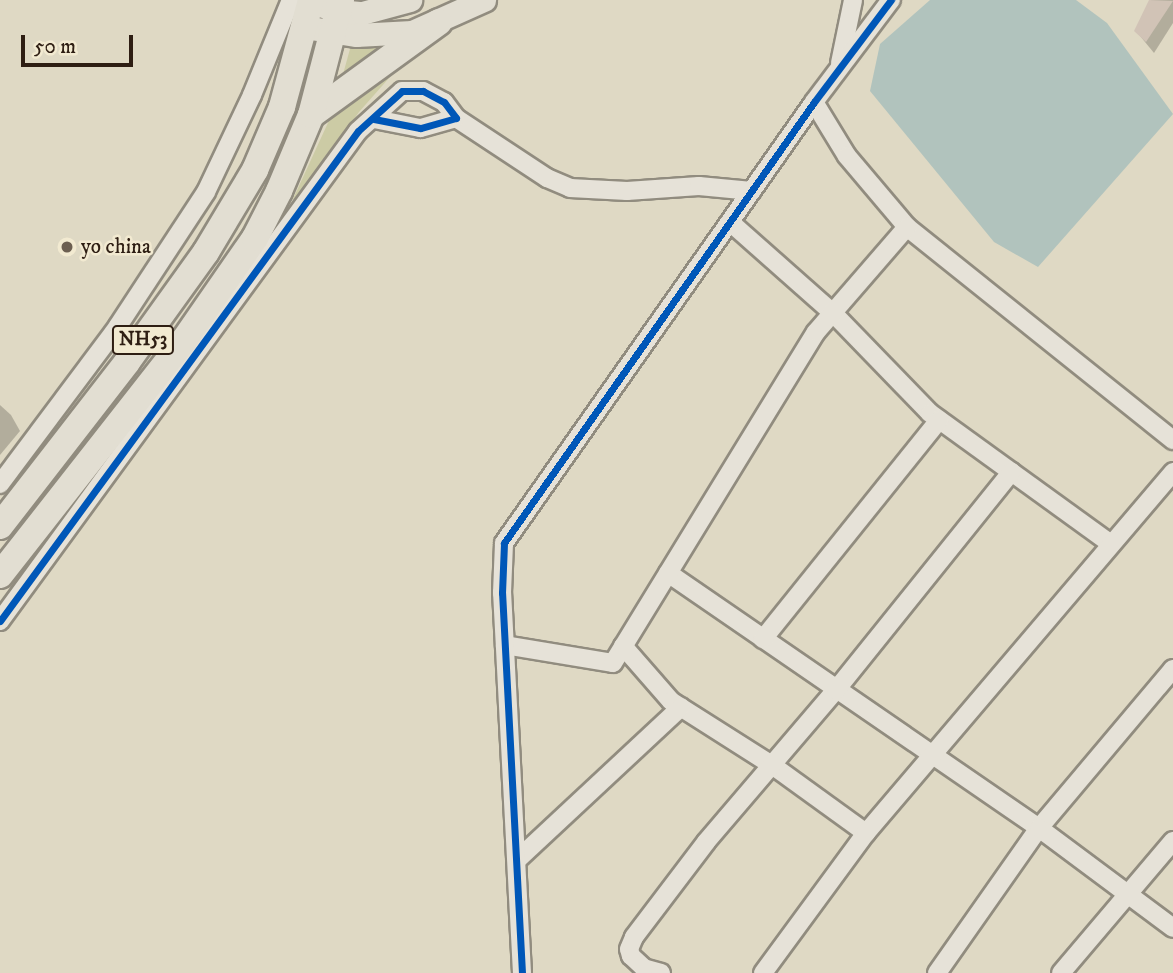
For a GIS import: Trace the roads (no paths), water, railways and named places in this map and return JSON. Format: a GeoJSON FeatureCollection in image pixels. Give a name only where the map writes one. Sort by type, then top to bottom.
{"type":"FeatureCollection","features":[{"type":"Feature","properties":{"kind":"highway","name":"NH53"},"geometry":{"type":"LineString","coordinates":[[0,526],[127,362],[206,252],[255,170],[282,107],[304,7]]}},
{"type":"Feature","properties":{"kind":"highway","name":"NH53"},"geometry":{"type":"LineString","coordinates":[[0,575],[185,339],[254,238],[279,191],[311,115],[338,14]]}},
{"type":"Feature","properties":{"kind":"highway"},"geometry":{"type":"LineString","coordinates":[[311,115],[439,22]]}},
{"type":"Feature","properties":{"kind":"main road"},"geometry":{"type":"LineString","coordinates":[[304,7],[338,14],[362,13],[410,0]]}},
{"type":"Feature","properties":{"kind":"main road"},"geometry":{"type":"LineString","coordinates":[[338,14],[364,35],[400,34],[439,22],[484,0]]}},
{"type":"Feature","properties":{"kind":"street"},"geometry":{"type":"LineString","coordinates":[[839,70],[853,0]]}},
{"type":"Feature","properties":{"kind":"street"},"geometry":{"type":"LineString","coordinates":[[522,973],[502,593],[505,543],[814,102],[891,0]]}},
{"type":"Feature","properties":{"kind":"street"},"geometry":{"type":"LineString","coordinates":[[0,484],[118,326],[206,192],[252,96],[304,7]]}},
{"type":"Feature","properties":{"kind":"street"},"geometry":{"type":"LineString","coordinates":[[0,621],[358,131],[374,119],[387,101],[402,91],[423,91],[444,102],[456,118],[547,178],[570,188],[628,191],[699,186],[752,191]]}},
{"type":"Feature","properties":{"kind":"street"},"geometry":{"type":"LineString","coordinates":[[814,102],[847,156],[908,228],[1173,440]]}},
{"type":"Feature","properties":{"kind":"street"},"geometry":{"type":"LineString","coordinates":[[374,119],[420,128],[456,118]]}},
{"type":"Feature","properties":{"kind":"street"},"geometry":{"type":"LineString","coordinates":[[730,222],[833,313],[939,420],[1111,544]]}},
{"type":"Feature","properties":{"kind":"street"},"geometry":{"type":"LineString","coordinates":[[505,645],[613,663],[816,332],[908,228]]}},
{"type":"Feature","properties":{"kind":"street"},"geometry":{"type":"LineString","coordinates":[[763,639],[939,420]]}},
{"type":"Feature","properties":{"kind":"street"},"geometry":{"type":"LineString","coordinates":[[661,973],[644,968],[631,956],[629,949],[634,937],[706,842],[836,690],[1011,472]]}},
{"type":"Feature","properties":{"kind":"street"},"geometry":{"type":"LineString","coordinates":[[763,973],[866,833],[1173,472]]}},
{"type":"Feature","properties":{"kind":"street"},"geometry":{"type":"LineString","coordinates":[[668,573],[1040,828],[1173,928]]}},
{"type":"Feature","properties":{"kind":"street"},"geometry":{"type":"LineString","coordinates":[[623,646],[671,701],[772,765],[866,833]]}},
{"type":"Feature","properties":{"kind":"street"},"geometry":{"type":"LineString","coordinates":[[937,973],[1040,828],[1173,669]]}},
{"type":"Feature","properties":{"kind":"street"},"geometry":{"type":"LineString","coordinates":[[517,860],[681,707]]}},
{"type":"Feature","properties":{"kind":"street"},"geometry":{"type":"LineString","coordinates":[[1061,973],[1173,841]]}},
{"type":"Feature","properties":{"kind":"place","name":"yo china"},"geometry":{"type":"Point","coordinates":[67,247]}}]}
